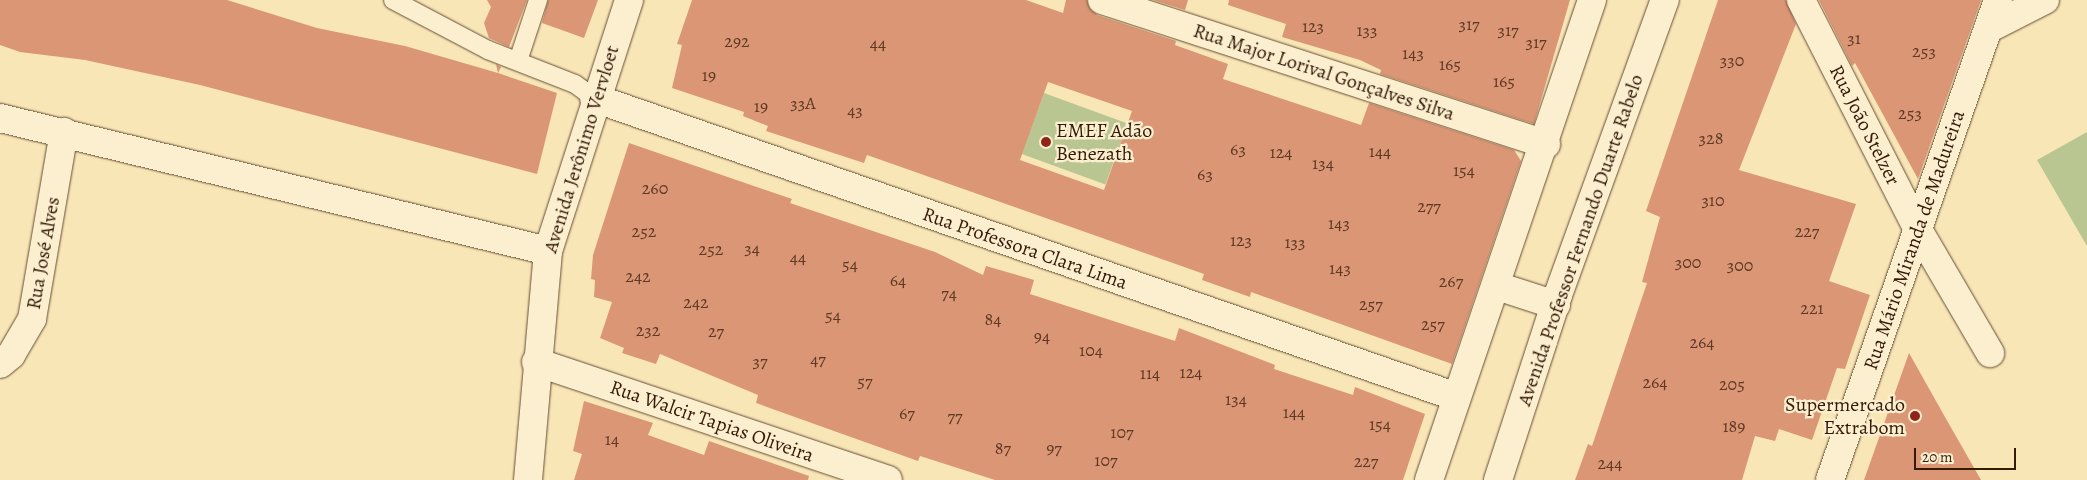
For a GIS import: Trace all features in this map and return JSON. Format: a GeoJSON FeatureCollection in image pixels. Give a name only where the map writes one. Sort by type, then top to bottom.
{"type":"FeatureCollection","features":[{"type":"Feature","properties":{"kind":"street","name":"Avenida Jerônimo Vervloet"},"geometry":{"type":"LineString","coordinates":[[528,480],[536,362],[548,251],[594,98],[629,0]]}},
{"type":"Feature","properties":{"kind":"street","name":"Rua Major Lorival Gonçalves Silva"},"geometry":{"type":"LineString","coordinates":[[1102,0],[1546,144]]}},
{"type":"Feature","properties":{"kind":"street"},"geometry":{"type":"LineString","coordinates":[[1428,480],[1546,144],[1592,0]]}},
{"type":"Feature","properties":{"kind":"street","name":"Avenida Professor Fernando Duarte Rabelo"},"geometry":{"type":"LineString","coordinates":[[1498,480],[1556,304],[1665,0]]}},
{"type":"Feature","properties":{"kind":"street","name":"Rua João Stelzer"},"geometry":{"type":"LineString","coordinates":[[1801,0],[1917,228],[1990,353]]}},
{"type":"Feature","properties":{"kind":"street","name":"Rua Mário Miranda de Madureira"},"geometry":{"type":"LineString","coordinates":[[1830,480],[1998,0]]}},
{"type":"Feature","properties":{"kind":"street"},"geometry":{"type":"LineString","coordinates":[[1988,28],[2045,0]]}},
{"type":"Feature","properties":{"kind":"street","name":"Rua Professora Clara Lima"},"geometry":{"type":"LineString","coordinates":[[594,98],[1456,397]]}},
{"type":"Feature","properties":{"kind":"street"},"geometry":{"type":"LineString","coordinates":[[0,118],[548,251]]}},
{"type":"Feature","properties":{"kind":"street","name":"Rua José Alves"},"geometry":{"type":"LineString","coordinates":[[0,364],[11,356],[32,319],[64,132]]}},
{"type":"Feature","properties":{"kind":"street"},"geometry":{"type":"LineString","coordinates":[[1496,286],[1556,304]]}},
{"type":"Feature","properties":{"kind":"street","name":"Rua Walcir Tapias Oliveira"},"geometry":{"type":"LineString","coordinates":[[536,362],[888,480]]}},
{"type":"Feature","properties":{"kind":"lane"},"geometry":{"type":"LineString","coordinates":[[518,62],[538,0]]}},
{"type":"Feature","properties":{"kind":"lane"},"geometry":{"type":"LineString","coordinates":[[398,1],[518,62],[575,84],[594,98]]}},
{"type":"Feature","properties":{"kind":"green space"},"geometry":{"type":"Polygon","coordinates":[[[1044,93],[1128,123],[1105,185],[1022,154],[1044,93]]]}},
{"type":"Feature","properties":{"kind":"green space"},"geometry":{"type":"Polygon","coordinates":[[[2087,132],[2087,246],[2037,160],[2087,132]]]}},
{"type":"Feature","properties":{"kind":"building"},"geometry":{"type":"Polygon","coordinates":[[[0,0],[227,0],[317,28],[405,46],[498,73],[557,93],[537,174],[200,85],[85,60],[20,52],[0,45],[0,0]]]}},
{"type":"Feature","properties":{"kind":"building"},"geometry":{"type":"Polygon","coordinates":[[[487,0],[527,0],[509,47],[489,38],[484,23],[491,7],[487,0]]]}},
{"type":"Feature","properties":{"kind":"building"},"geometry":{"type":"Polygon","coordinates":[[[548,0],[598,0],[584,38],[542,23],[548,0]]]}},
{"type":"Feature","properties":{"kind":"building"},"geometry":{"type":"Polygon","coordinates":[[[692,0],[1026,0],[1063,13],[1066,0],[1087,0],[1097,15],[1176,41],[1175,45],[1228,64],[1223,79],[1361,125],[1369,103],[1514,150],[1521,161],[1452,364],[1251,292],[1250,297],[1202,280],[1204,274],[867,155],[864,163],[766,131],[768,126],[743,116],[744,112],[672,88],[682,45],[677,44],[692,0]],[[1048,82],[1020,160],[1104,190],[1132,111],[1048,82]]]}},
{"type":"Feature","properties":{"kind":"building"},"geometry":{"type":"Polygon","coordinates":[[[1153,0],[1188,0],[1185,10],[1153,0]]]}},
{"type":"Feature","properties":{"kind":"building"},"geometry":{"type":"Polygon","coordinates":[[[1229,0],[1570,0],[1534,124],[1380,74],[1381,70],[1360,60],[1282,37],[1286,24],[1228,5],[1229,0]]]}},
{"type":"Feature","properties":{"kind":"building"},"geometry":{"type":"Polygon","coordinates":[[[1718,0],[1786,0],[1796,24],[1739,170],[1856,204],[1829,281],[1870,295],[1845,369],[1837,368],[1812,440],[1779,429],[1775,441],[1755,436],[1742,480],[1575,480],[1588,444],[1592,446],[1647,283],[1642,282],[1660,217],[1646,211],[1718,0]]]}},
{"type":"Feature","properties":{"kind":"building"},"geometry":{"type":"Polygon","coordinates":[[[1819,0],[1981,0],[1918,179],[1855,63],[1852,66],[1819,0]]]}},
{"type":"Feature","properties":{"kind":"building"},"geometry":{"type":"Polygon","coordinates":[[[496,64],[501,67],[498,73],[496,64]]]}},
{"type":"Feature","properties":{"kind":"building"},"geometry":{"type":"Polygon","coordinates":[[[629,143],[792,199],[790,203],[935,252],[983,275],[986,266],[1034,280],[1030,294],[1175,341],[1179,328],[1275,365],[1274,369],[1353,395],[1355,387],[1425,414],[1403,480],[995,480],[920,456],[918,461],[756,403],[758,395],[660,354],[656,364],[622,353],[624,348],[600,338],[612,302],[594,297],[595,280],[591,279],[593,255],[629,143]]]}},
{"type":"Feature","properties":{"kind":"building","name":"Supermercado Extrabom"},"geometry":{"type":"Polygon","coordinates":[[[1909,353],[1945,417],[1981,480],[1864,480],[1909,353]]]}},
{"type":"Feature","properties":{"kind":"building"},"geometry":{"type":"Polygon","coordinates":[[[584,401],[653,423],[648,435],[704,455],[709,441],[809,476],[808,480],[574,480],[582,454],[573,451],[584,401]]]}},
{"type":"Feature","properties":{"kind":"place","name":"EMEF Adão Benezath"},"geometry":{"type":"Point","coordinates":[1046,142]}},
{"type":"Feature","properties":{"kind":"place","name":"Supermercado Extrabom"},"geometry":{"type":"Point","coordinates":[1915,416]}}]}
